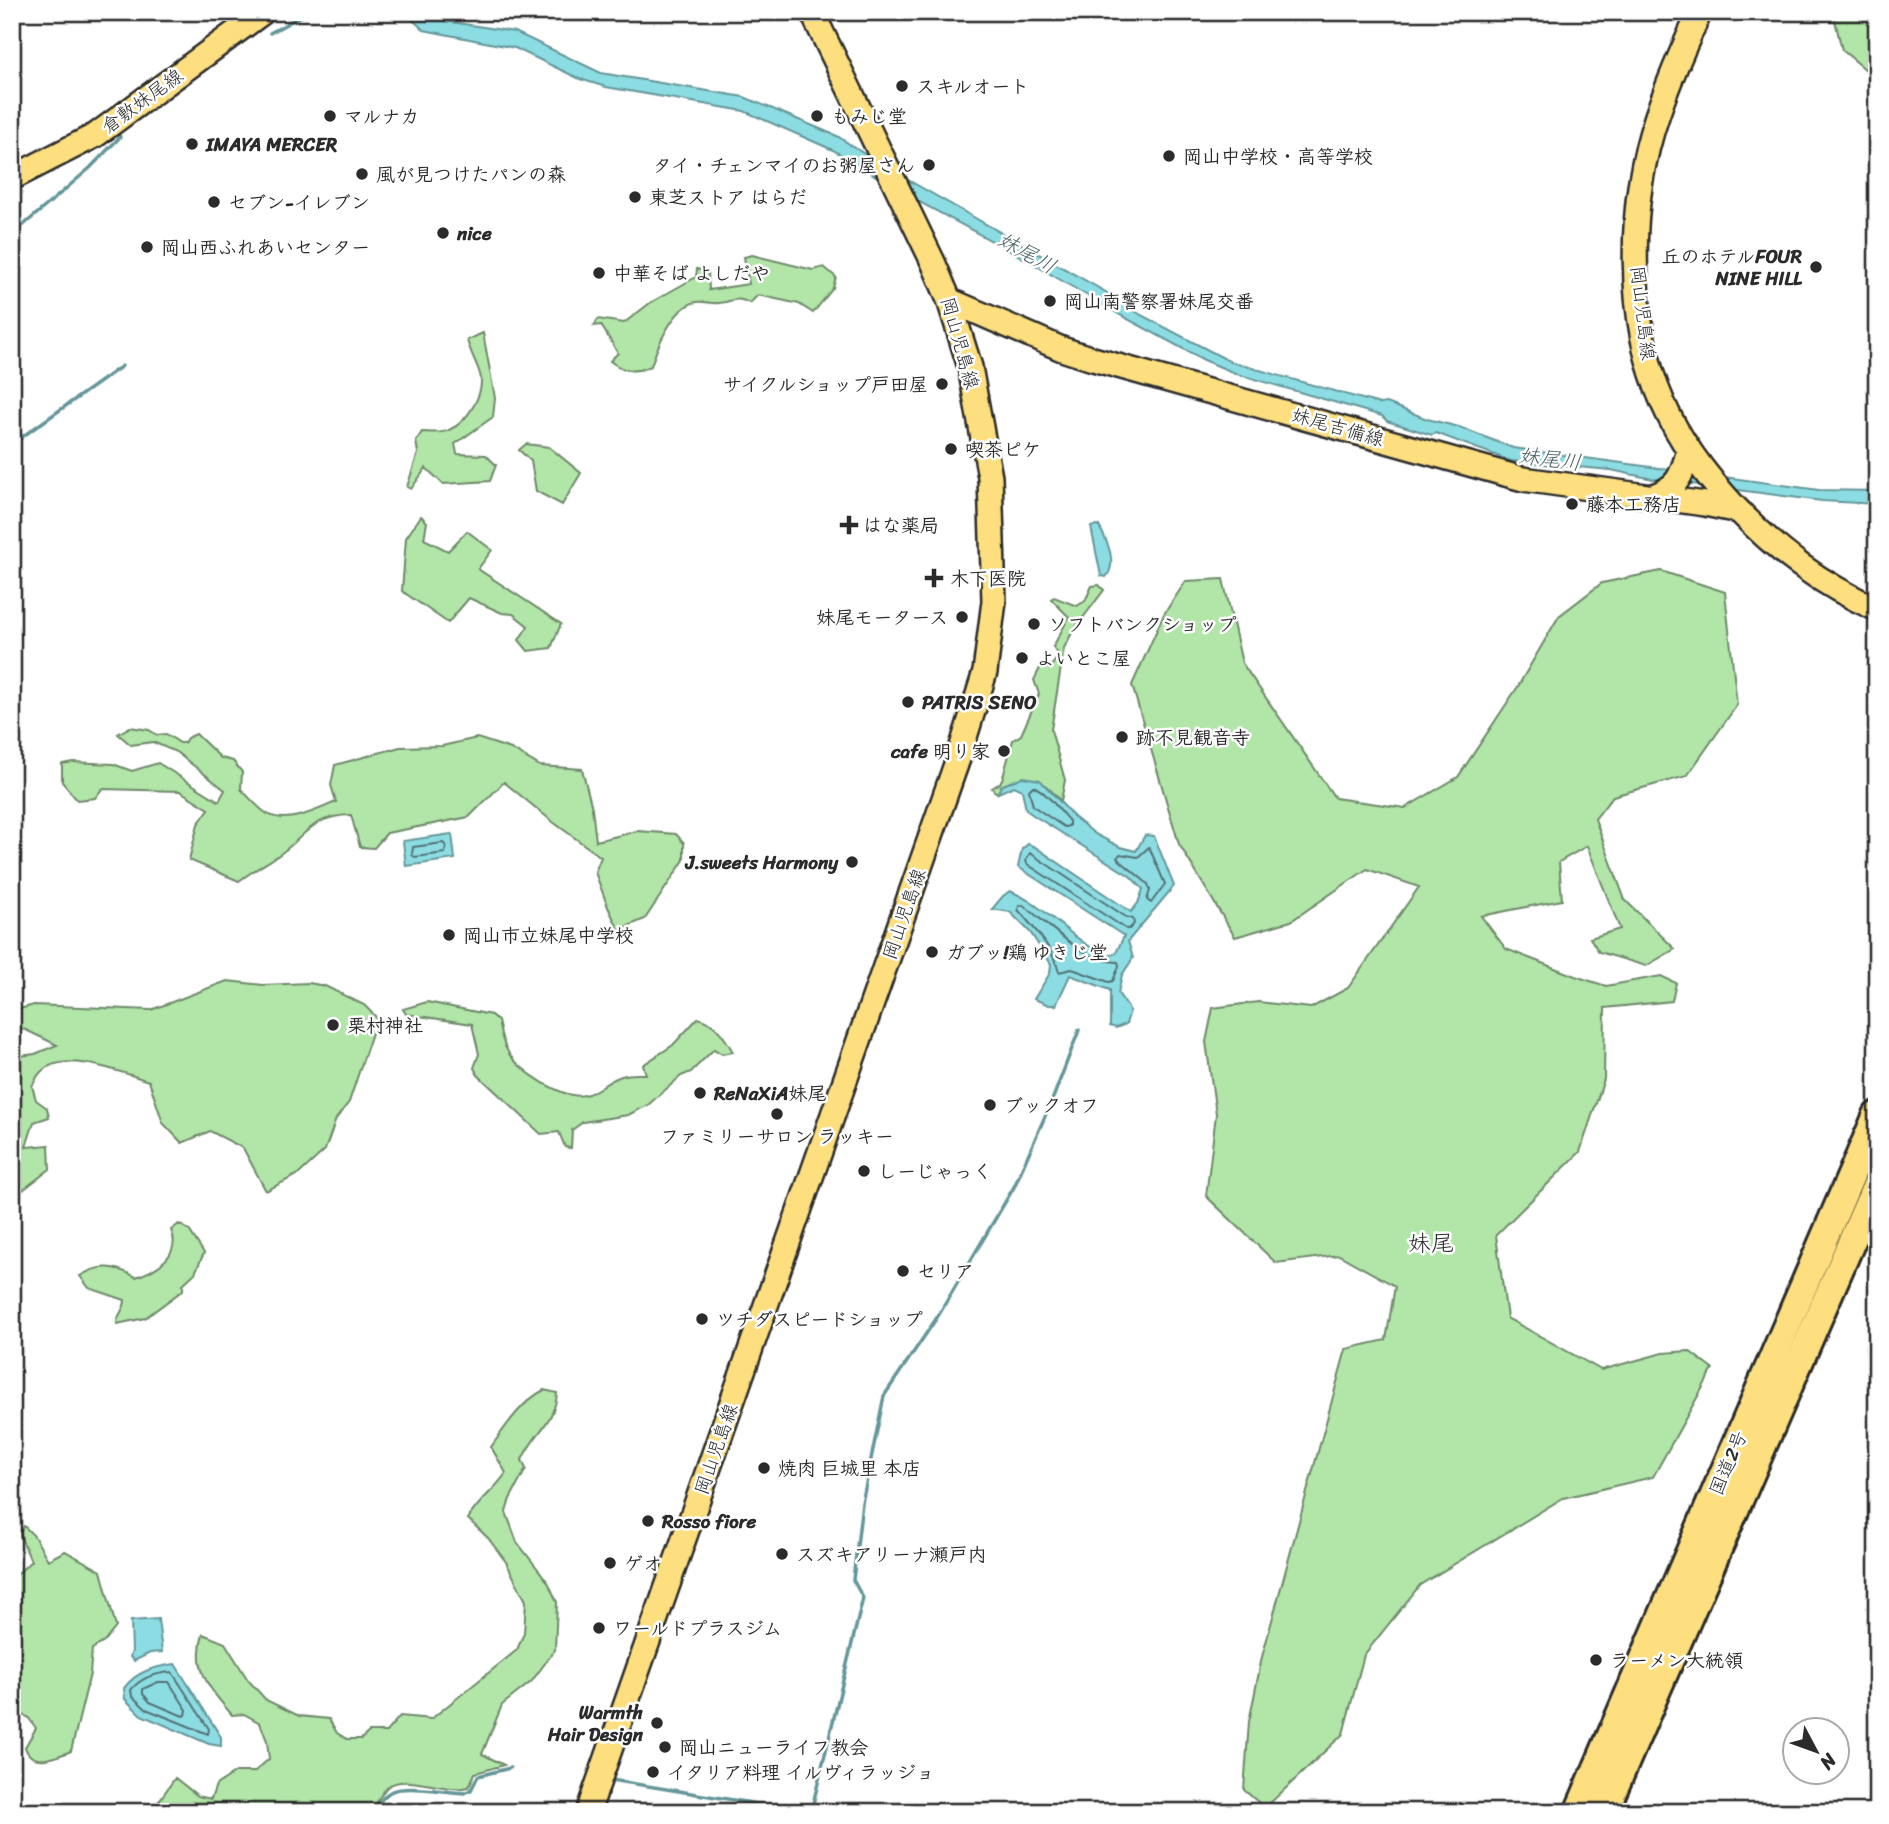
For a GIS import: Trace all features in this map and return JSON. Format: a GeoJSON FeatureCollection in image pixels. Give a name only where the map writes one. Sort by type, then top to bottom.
{"type":"FeatureCollection","features":[{"type":"Feature","properties":{"kind":"highway","name":"国道2号"},"geometry":{"type":"LineString","coordinates":[[1578,1812],[1877,1115]]}},
{"type":"Feature","properties":{"kind":"highway","name":"国道2号"},"geometry":{"type":"LineString","coordinates":[[1604,1812],[1877,1183]]}},
{"type":"Feature","properties":{"kind":"main road","name":"倉敷妹尾線"},"geometry":{"type":"LineString","coordinates":[[12,178],[96,135],[263,12]]}},
{"type":"Feature","properties":{"kind":"main road","name":"岡山児島線"},"geometry":{"type":"LineString","coordinates":[[588,1812],[960,753],[985,672],[994,601],[990,477],[970,367],[949,300],[812,12]]}},
{"type":"Feature","properties":{"kind":"main road","name":"岡山児島線"},"geometry":{"type":"LineString","coordinates":[[1700,12],[1656,117],[1644,165],[1638,206],[1636,250],[1642,333],[1651,372],[1662,402],[1689,450],[1708,478],[1739,511],[1767,540],[1814,576],[1830,587],[1877,609]]}},
{"type":"Feature","properties":{"kind":"main road","name":"妹尾吉備線"},"geometry":{"type":"LineString","coordinates":[[949,300],[1062,349],[1093,359],[1523,479],[1739,511]]}},
{"type":"Feature","properties":{"kind":"main road"},"geometry":{"type":"LineString","coordinates":[[1651,497],[1666,491],[1679,480],[1689,450]]}},
{"type":"Feature","properties":{"kind":"green space"},"geometry":{"type":"Polygon","coordinates":[[[1833,12],[1877,12],[1877,79],[1842,50],[1833,12]]]}},
{"type":"Feature","properties":{"kind":"green space"},"geometry":{"type":"Polygon","coordinates":[[[752,255],[813,270],[824,267],[836,277],[833,288],[813,313],[799,304],[758,295],[750,303],[737,299],[716,303],[697,302],[689,305],[674,319],[662,338],[651,366],[630,370],[610,361],[618,353],[601,325],[594,326],[598,319],[624,323],[650,303],[696,277],[697,269],[708,272],[709,290],[749,284],[744,257],[752,255]]]}},
{"type":"Feature","properties":{"kind":"green space"},"geometry":{"type":"Polygon","coordinates":[[[483,333],[495,398],[493,417],[455,444],[457,454],[486,455],[496,465],[490,481],[443,484],[426,468],[411,489],[407,487],[418,453],[416,441],[422,432],[449,430],[463,420],[474,405],[481,379],[467,340],[483,333]]]}},
{"type":"Feature","properties":{"kind":"green space"},"geometry":{"type":"Polygon","coordinates":[[[526,444],[549,447],[581,473],[562,505],[536,491],[531,461],[519,450],[526,444]]]}},
{"type":"Feature","properties":{"kind":"green space"},"geometry":{"type":"Polygon","coordinates":[[[421,516],[427,522],[424,539],[448,551],[467,531],[492,550],[478,569],[561,624],[551,648],[528,651],[519,640],[528,626],[513,614],[502,613],[469,598],[448,623],[402,591],[406,538],[421,516]]]}},
{"type":"Feature","properties":{"kind":"green space"},"geometry":{"type":"Polygon","coordinates":[[[1661,571],[1725,592],[1737,705],[1687,776],[1613,796],[1595,819],[1625,900],[1675,949],[1646,966],[1599,952],[1590,938],[1620,929],[1587,846],[1559,862],[1562,900],[1481,916],[1506,949],[1606,986],[1661,976],[1676,983],[1672,1001],[1605,1008],[1604,1079],[1580,1152],[1496,1235],[1507,1318],[1601,1370],[1663,1353],[1689,1351],[1713,1369],[1653,1477],[1563,1498],[1420,1585],[1364,1655],[1343,1734],[1265,1808],[1244,1790],[1249,1722],[1262,1657],[1346,1349],[1386,1340],[1395,1286],[1339,1255],[1276,1263],[1206,1196],[1216,1114],[1206,1042],[1213,1008],[1258,1002],[1311,1008],[1348,988],[1419,887],[1367,869],[1291,921],[1235,937],[1179,844],[1132,685],[1164,614],[1186,581],[1223,579],[1242,663],[1335,798],[1405,808],[1458,777],[1517,688],[1559,616],[1602,583],[1661,571]]]}},
{"type":"Feature","properties":{"kind":"green space"},"geometry":{"type":"Polygon","coordinates":[[[1099,585],[1104,590],[1073,631],[1064,648],[1051,730],[1065,780],[1061,801],[1046,786],[1028,778],[1001,786],[998,793],[992,788],[1000,783],[1003,777],[1013,740],[1021,735],[1039,694],[1034,680],[1041,666],[1049,669],[1059,655],[1053,647],[1069,617],[1051,599],[1054,597],[1077,606],[1085,601],[1092,586],[1099,585]]]}},
{"type":"Feature","properties":{"kind":"green space"},"geometry":{"type":"Polygon","coordinates":[[[130,727],[149,730],[157,735],[166,734],[180,743],[196,734],[221,758],[233,761],[242,772],[241,789],[256,805],[274,817],[283,818],[301,815],[336,802],[331,785],[335,765],[400,747],[442,746],[477,738],[511,749],[540,766],[582,769],[592,808],[596,841],[638,831],[676,834],[684,843],[684,860],[645,919],[619,930],[595,872],[601,857],[504,782],[469,817],[387,833],[374,848],[360,847],[351,815],[326,819],[239,881],[189,860],[198,824],[209,809],[180,791],[102,789],[95,798],[77,800],[62,782],[62,764],[113,764],[132,771],[158,763],[219,801],[225,790],[176,752],[153,742],[131,745],[118,734],[130,727]]]}},
{"type":"Feature","properties":{"kind":"green space"},"geometry":{"type":"Polygon","coordinates":[[[227,981],[263,985],[309,983],[325,986],[364,1005],[377,1018],[349,1102],[336,1119],[325,1150],[299,1174],[266,1191],[243,1148],[210,1131],[182,1143],[163,1123],[149,1081],[94,1065],[51,1065],[38,1075],[32,1086],[36,1100],[47,1108],[49,1117],[34,1122],[26,1147],[49,1145],[50,1169],[19,1193],[12,1203],[12,1057],[35,1054],[57,1045],[26,1030],[12,1027],[12,1011],[34,1005],[151,1010],[227,981]]]}},
{"type":"Feature","properties":{"kind":"green space"},"geometry":{"type":"Polygon","coordinates":[[[427,1002],[491,1015],[498,1021],[508,1052],[521,1067],[542,1082],[576,1095],[589,1094],[622,1076],[646,1074],[643,1065],[673,1045],[698,1018],[719,1031],[733,1052],[722,1054],[714,1049],[691,1072],[681,1076],[648,1105],[628,1115],[583,1122],[572,1130],[571,1148],[565,1147],[559,1132],[541,1134],[478,1075],[474,1068],[479,1054],[472,1024],[406,1014],[403,1009],[427,1002]]]}},
{"type":"Feature","properties":{"kind":"green space"},"geometry":{"type":"Polygon","coordinates":[[[179,1224],[189,1230],[204,1253],[195,1273],[183,1284],[183,1290],[145,1318],[117,1324],[125,1300],[89,1288],[80,1276],[108,1267],[136,1277],[152,1270],[170,1254],[174,1239],[171,1230],[179,1224]]]}},
{"type":"Feature","properties":{"kind":"green space"},"geometry":{"type":"Polygon","coordinates":[[[1877,1323],[1877,1422],[1873,1421],[1866,1347],[1877,1323]]]}},
{"type":"Feature","properties":{"kind":"green space"},"geometry":{"type":"Polygon","coordinates":[[[544,1390],[557,1393],[555,1403],[548,1421],[522,1460],[526,1469],[506,1512],[517,1542],[548,1582],[557,1602],[555,1650],[531,1682],[502,1705],[482,1754],[504,1765],[475,1773],[469,1787],[395,1783],[387,1787],[372,1812],[177,1812],[159,1801],[175,1778],[198,1796],[211,1799],[216,1785],[236,1772],[254,1772],[269,1759],[267,1741],[260,1723],[244,1714],[232,1715],[205,1678],[200,1658],[203,1634],[225,1643],[248,1680],[266,1700],[299,1716],[329,1719],[337,1733],[347,1739],[361,1739],[369,1732],[386,1732],[400,1716],[431,1719],[517,1650],[524,1633],[526,1601],[506,1562],[488,1538],[468,1519],[506,1473],[491,1447],[521,1408],[544,1390]]]}},
{"type":"Feature","properties":{"kind":"green space"},"geometry":{"type":"Polygon","coordinates":[[[24,1526],[34,1536],[48,1560],[65,1551],[101,1571],[116,1627],[104,1642],[92,1649],[90,1674],[71,1751],[45,1759],[38,1759],[28,1753],[25,1747],[36,1728],[28,1717],[12,1711],[12,1579],[31,1561],[19,1533],[24,1526]]]}},
{"type":"Feature","properties":{"kind":"water","name":"妹尾川"},"geometry":{"type":"Polygon","coordinates":[[[404,12],[417,12],[426,18],[515,32],[601,73],[744,97],[837,136],[878,163],[1111,295],[1141,315],[1231,362],[1380,404],[1387,403],[1513,448],[1819,490],[1877,491],[1877,504],[1822,501],[1653,479],[1611,470],[1511,461],[1436,433],[1432,435],[1387,421],[1382,416],[1237,374],[1204,360],[1120,315],[1018,255],[912,198],[833,150],[744,111],[606,87],[580,79],[515,48],[424,30],[404,12]]]}},
{"type":"Feature","properties":{"kind":"water"},"geometry":{"type":"Polygon","coordinates":[[[1099,526],[1110,552],[1111,565],[1106,577],[1101,576],[1091,527],[1099,526]]]}},
{"type":"Feature","properties":{"kind":"water"},"geometry":{"type":"Polygon","coordinates":[[[1022,777],[1040,780],[1074,817],[1095,834],[1120,847],[1136,851],[1145,835],[1154,836],[1174,886],[1128,941],[1133,958],[1122,975],[1118,993],[1130,1011],[1126,1024],[1116,1028],[1110,1026],[1110,990],[1070,975],[1056,1005],[1034,999],[1050,973],[1051,964],[1030,932],[1010,912],[992,909],[1010,891],[1036,906],[1083,942],[1109,956],[1116,953],[1124,936],[1018,867],[1022,849],[1028,844],[1035,847],[1131,912],[1143,889],[1130,876],[1026,810],[1022,790],[1014,786],[998,793],[1001,786],[1022,777]]]}},
{"type":"Feature","properties":{"kind":"water"},"geometry":{"type":"Polygon","coordinates":[[[452,834],[455,859],[406,866],[403,841],[452,834]]]}},
{"type":"Feature","properties":{"kind":"water"},"geometry":{"type":"Polygon","coordinates":[[[158,1619],[162,1652],[150,1653],[134,1661],[130,1657],[131,1621],[158,1619]]]}},
{"type":"Feature","properties":{"kind":"water"},"geometry":{"type":"Polygon","coordinates":[[[175,1664],[221,1737],[221,1746],[209,1744],[141,1715],[125,1699],[124,1688],[134,1678],[153,1668],[175,1664]]]}},
{"type":"Feature","properties":{"kind":"waterway"},"geometry":{"type":"LineString","coordinates":[[270,33],[308,12]]}},
{"type":"Feature","properties":{"kind":"waterway"},"geometry":{"type":"LineString","coordinates":[[12,235],[90,168],[120,137],[118,134]]}},
{"type":"Feature","properties":{"kind":"waterway"},"geometry":{"type":"LineString","coordinates":[[12,444],[122,366]]}},
{"type":"Feature","properties":{"kind":"waterway"},"geometry":{"type":"LineString","coordinates":[[811,1812],[863,1598],[853,1580],[862,1503],[884,1396],[938,1316],[1014,1187],[1079,1030]]}},
{"type":"Feature","properties":{"kind":"waterway"},"geometry":{"type":"LineString","coordinates":[[374,1812],[383,1797],[392,1791],[418,1789],[465,1793],[471,1790],[478,1776],[510,1768]]}},
{"type":"Feature","properties":{"kind":"waterway"},"geometry":{"type":"LineString","coordinates":[[611,1780],[795,1812]]}},
{"type":"Feature","properties":{"kind":"place","name":"スキルオート"},"geometry":{"type":"Point","coordinates":[902,86]}},
{"type":"Feature","properties":{"kind":"place","name":"マルナカ"},"geometry":{"type":"Point","coordinates":[330,116]}},
{"type":"Feature","properties":{"kind":"place","name":"もみじ堂"},"geometry":{"type":"Point","coordinates":[817,116]}},
{"type":"Feature","properties":{"kind":"place","name":"IMAYA MERCER"},"geometry":{"type":"Point","coordinates":[192,144]}},
{"type":"Feature","properties":{"kind":"place","name":"岡山中学校・高等学校"},"geometry":{"type":"Point","coordinates":[1169,156]}},
{"type":"Feature","properties":{"kind":"place","name":"タイ・チェンマイのお粥屋さん"},"geometry":{"type":"Point","coordinates":[929,165]}},
{"type":"Feature","properties":{"kind":"place","name":"風が見つけたパンの森"},"geometry":{"type":"Point","coordinates":[362,174]}},
{"type":"Feature","properties":{"kind":"place","name":"東芝ストア はらだ"},"geometry":{"type":"Point","coordinates":[635,197]}},
{"type":"Feature","properties":{"kind":"place","name":"セブン-イレブン"},"geometry":{"type":"Point","coordinates":[214,202]}},
{"type":"Feature","properties":{"kind":"place","name":"nice"},"geometry":{"type":"Point","coordinates":[443,233]}},
{"type":"Feature","properties":{"kind":"place","name":"岡山西ふれあいセンター"},"geometry":{"type":"Point","coordinates":[147,247]}},
{"type":"Feature","properties":{"kind":"place","name":"丘のホテルFOUR NINE HILL"},"geometry":{"type":"Point","coordinates":[1816,267]}},
{"type":"Feature","properties":{"kind":"place","name":"中華そば よしだや"},"geometry":{"type":"Point","coordinates":[599,273]}},
{"type":"Feature","properties":{"kind":"place","name":"岡山南警察署妹尾交番"},"geometry":{"type":"Point","coordinates":[1050,301]}},
{"type":"Feature","properties":{"kind":"place","name":"サイクルショップ戸田屋"},"geometry":{"type":"Point","coordinates":[942,384]}},
{"type":"Feature","properties":{"kind":"place","name":"喫茶ピケ"},"geometry":{"type":"Point","coordinates":[951,449]}},
{"type":"Feature","properties":{"kind":"place","name":"藤本工務店"},"geometry":{"type":"Point","coordinates":[1572,504]}},
{"type":"Feature","properties":{"kind":"place","name":"はな薬局"},"geometry":{"type":"Point","coordinates":[849,525]}},
{"type":"Feature","properties":{"kind":"place","name":"木下医院"},"geometry":{"type":"Point","coordinates":[934,578]}},
{"type":"Feature","properties":{"kind":"place","name":"妹尾モータース"},"geometry":{"type":"Point","coordinates":[962,617]}},
{"type":"Feature","properties":{"kind":"place","name":"ソフトバンクショップ"},"geometry":{"type":"Point","coordinates":[1034,624]}},
{"type":"Feature","properties":{"kind":"place","name":"よいとこ屋"},"geometry":{"type":"Point","coordinates":[1022,658]}},
{"type":"Feature","properties":{"kind":"place","name":"PATRIS SENO"},"geometry":{"type":"Point","coordinates":[908,702]}},
{"type":"Feature","properties":{"kind":"place","name":"跡不見観音寺"},"geometry":{"type":"Point","coordinates":[1122,737]}},
{"type":"Feature","properties":{"kind":"place","name":"cafe 明り家"},"geometry":{"type":"Point","coordinates":[1004,751]}},
{"type":"Feature","properties":{"kind":"place","name":"J.sweets Harmony"},"geometry":{"type":"Point","coordinates":[852,862]}},
{"type":"Feature","properties":{"kind":"place","name":"岡山市立妹尾中学校"},"geometry":{"type":"Point","coordinates":[449,935]}},
{"type":"Feature","properties":{"kind":"place","name":"ガブッ!鶏 ゆきじ堂"},"geometry":{"type":"Point","coordinates":[932,952]}},
{"type":"Feature","properties":{"kind":"place","name":"栗村神社"},"geometry":{"type":"Point","coordinates":[333,1025]}},
{"type":"Feature","properties":{"kind":"place","name":"ReNaXiA妹尾"},"geometry":{"type":"Point","coordinates":[700,1093]}},
{"type":"Feature","properties":{"kind":"place","name":"ブックオフ"},"geometry":{"type":"Point","coordinates":[990,1105]}},
{"type":"Feature","properties":{"kind":"place","name":"ファミリーサロン ラッキー"},"geometry":{"type":"Point","coordinates":[777,1114]}},
{"type":"Feature","properties":{"kind":"place","name":"しーじゃっく"},"geometry":{"type":"Point","coordinates":[864,1171]}},
{"type":"Feature","properties":{"kind":"place","name":"セリア"},"geometry":{"type":"Point","coordinates":[903,1271]}},
{"type":"Feature","properties":{"kind":"place","name":"ツチダスピードショップ"},"geometry":{"type":"Point","coordinates":[702,1319]}},
{"type":"Feature","properties":{"kind":"place","name":"焼肉 巨城里 本店"},"geometry":{"type":"Point","coordinates":[764,1468]}},
{"type":"Feature","properties":{"kind":"place","name":"Rosso fiore"},"geometry":{"type":"Point","coordinates":[648,1521]}},
{"type":"Feature","properties":{"kind":"place","name":"スズキアリーナ瀬戸内"},"geometry":{"type":"Point","coordinates":[782,1554]}},
{"type":"Feature","properties":{"kind":"place","name":"ゲオ"},"geometry":{"type":"Point","coordinates":[610,1563]}},
{"type":"Feature","properties":{"kind":"place","name":"ワールドプラスジム"},"geometry":{"type":"Point","coordinates":[599,1628]}},
{"type":"Feature","properties":{"kind":"place","name":"ラーメン大統領"},"geometry":{"type":"Point","coordinates":[1596,1660]}},
{"type":"Feature","properties":{"kind":"place","name":"Warmth Hair Design"},"geometry":{"type":"Point","coordinates":[657,1723]}},
{"type":"Feature","properties":{"kind":"place","name":"岡山ニューライフ教会"},"geometry":{"type":"Point","coordinates":[665,1747]}},
{"type":"Feature","properties":{"kind":"place","name":"イタリア料理 イルヴィラッジョ"},"geometry":{"type":"Point","coordinates":[653,1772]}},
{"type":"Feature","properties":{"kind":"district","name":"妹尾"},"geometry":{"type":"Point","coordinates":[1431,1243]}}]}
